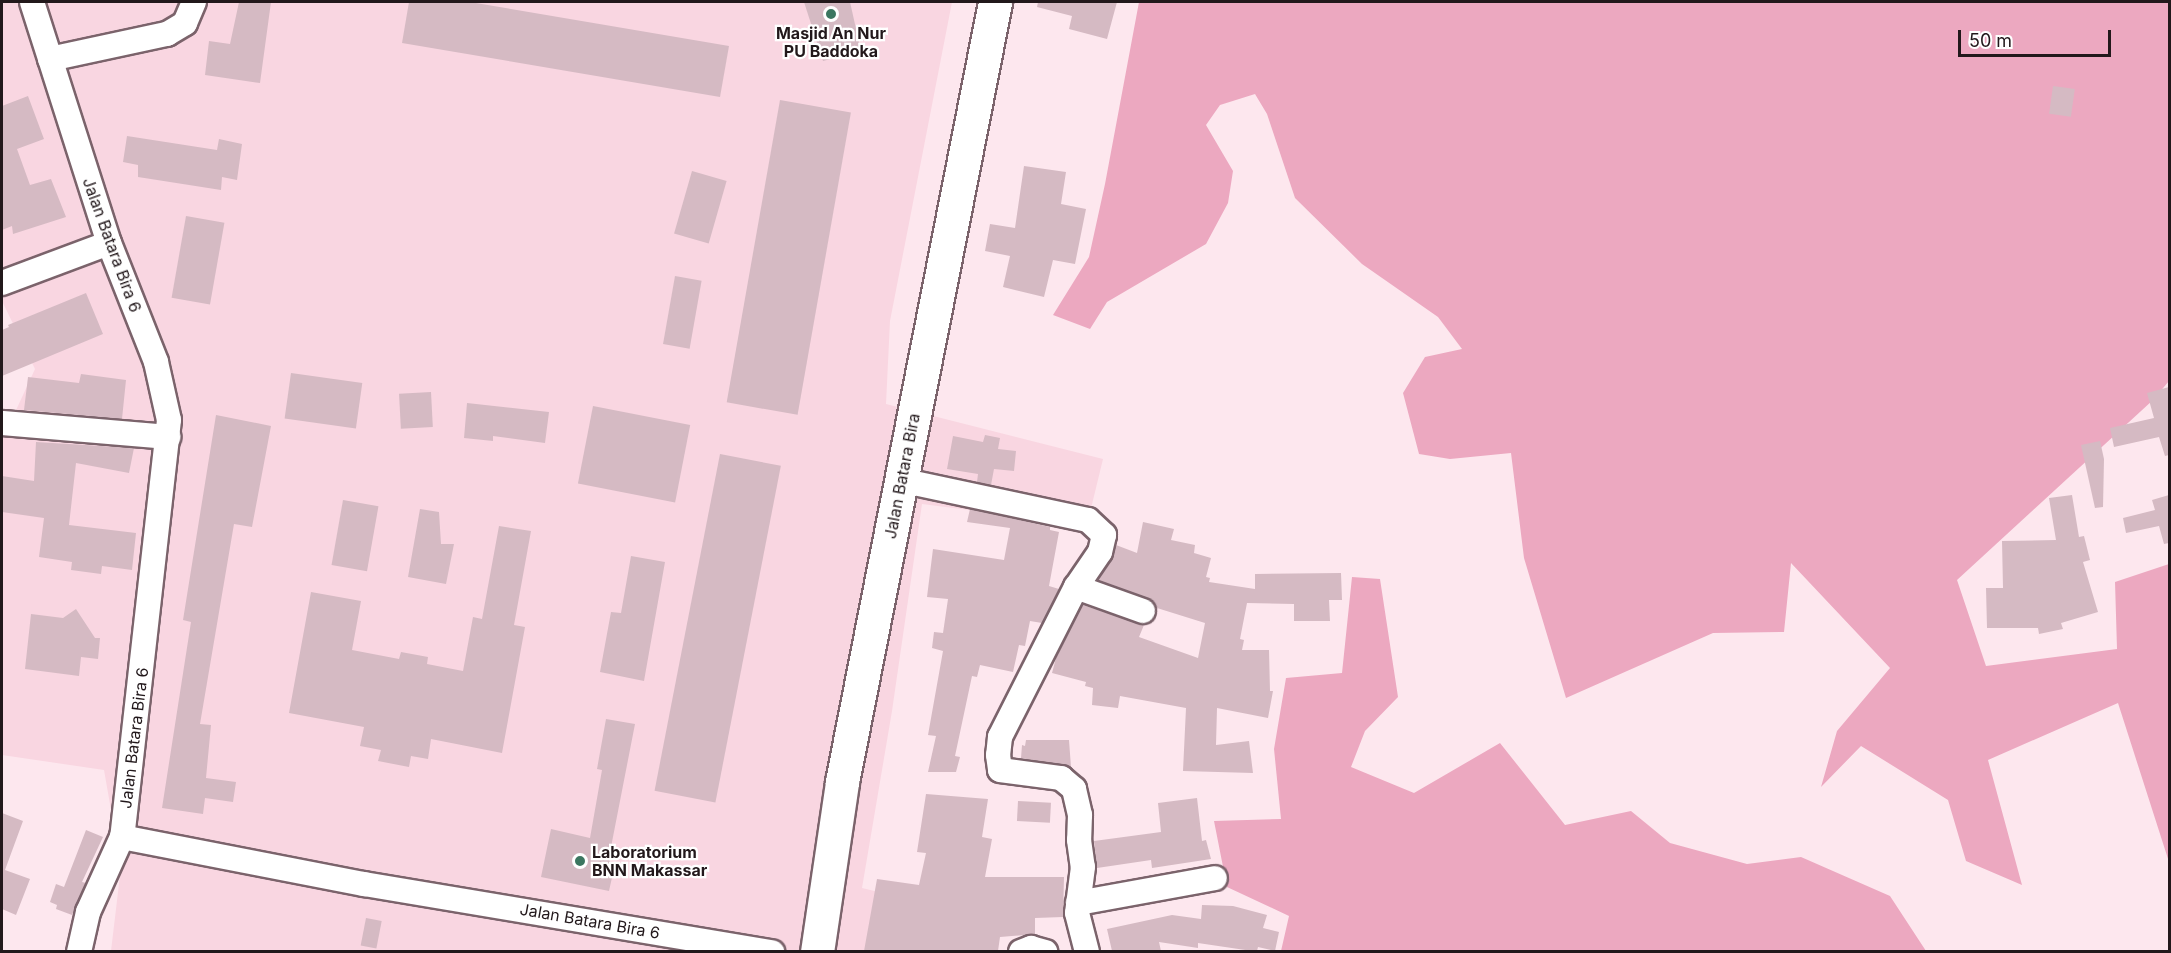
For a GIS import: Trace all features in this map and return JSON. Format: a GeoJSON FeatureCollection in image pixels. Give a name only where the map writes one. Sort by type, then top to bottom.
{"type":"FeatureCollection","features":[{"type":"Feature","properties":{"kind":"street","name":"Jalan Batara Bira 6"},"geometry":{"type":"LineString","coordinates":[[32,2],[108,243],[156,362],[169,420],[122,837],[364,884],[772,951]]}},
{"type":"Feature","properties":{"kind":"street"},"geometry":{"type":"LineString","coordinates":[[50,59],[167,34],[186,23],[195,2]]}},
{"type":"Feature","properties":{"kind":"street","name":"Jalan Batara Bira"},"geometry":{"type":"LineString","coordinates":[[817,951],[842,782],[994,2]]}},
{"type":"Feature","properties":{"kind":"street"},"geometry":{"type":"LineString","coordinates":[[2,283],[108,243]]}},
{"type":"Feature","properties":{"kind":"street"},"geometry":{"type":"LineString","coordinates":[[2,423],[168,437]]}},
{"type":"Feature","properties":{"kind":"street"},"geometry":{"type":"LineString","coordinates":[[900,480],[1088,520],[1101,529],[1104,541],[1100,552],[1076,587],[1000,737],[998,765],[1007,773],[1061,778],[1072,784],[1080,815],[1079,840],[1083,867],[1077,914],[1087,951]]}},
{"type":"Feature","properties":{"kind":"street"},"geometry":{"type":"LineString","coordinates":[[1076,587],[1143,611]]}},
{"type":"Feature","properties":{"kind":"street"},"geometry":{"type":"LineString","coordinates":[[79,951],[88,912],[122,837]]}},
{"type":"Feature","properties":{"kind":"street"},"geometry":{"type":"LineString","coordinates":[[1078,903],[1215,878]]}},
{"type":"Feature","properties":{"kind":"street"},"geometry":{"type":"LineString","coordinates":[[1021,951],[1031,948],[1045,951]]}},
{"type":"Feature","properties":{"kind":"shaded area"},"geometry":{"type":"Polygon","coordinates":[[[2,2],[952,2],[890,321],[886,404],[1103,459],[1087,525],[922,504],[892,711],[862,888],[990,919],[985,951],[111,951],[121,867],[104,770],[2,755],[2,423],[11,421],[35,369],[2,301],[2,2]]]}},
{"type":"Feature","properties":{"kind":"shaded area"},"geometry":{"type":"Polygon","coordinates":[[[1139,2],[2169,2],[2169,381],[2153,400],[1957,580],[1986,666],[2117,649],[2115,582],[2169,564],[2169,862],[2118,703],[1988,760],[2022,885],[1966,861],[1948,800],[1861,746],[1821,787],[1837,731],[1890,668],[1791,563],[1784,632],[1713,633],[1566,698],[1524,558],[1511,453],[1450,459],[1419,454],[1403,393],[1425,357],[1462,349],[1438,317],[1362,264],[1295,198],[1267,114],[1255,94],[1220,105],[1206,125],[1233,171],[1228,203],[1206,244],[1107,302],[1090,329],[1053,315],[1089,257],[1139,2]]]}},
{"type":"Feature","properties":{"kind":"shaded area"},"geometry":{"type":"Polygon","coordinates":[[[1352,577],[1380,579],[1398,697],[1365,731],[1351,767],[1414,793],[1500,743],[1565,825],[1631,811],[1670,843],[1747,864],[1801,857],[1890,896],[1926,951],[1281,951],[1289,916],[1227,887],[1214,821],[1281,819],[1274,749],[1286,678],[1342,673],[1352,577]]]}},
{"type":"Feature","properties":{"kind":"building"},"geometry":{"type":"Polygon","coordinates":[[[239,2],[271,2],[260,83],[205,75],[209,41],[230,44],[239,2]]]}},
{"type":"Feature","properties":{"kind":"building"},"geometry":{"type":"Polygon","coordinates":[[[409,2],[470,2],[729,46],[720,97],[402,43],[409,2]]]}},
{"type":"Feature","properties":{"kind":"building"},"geometry":{"type":"Polygon","coordinates":[[[804,2],[850,2],[861,51],[823,61],[804,2]]]}},
{"type":"Feature","properties":{"kind":"building"},"geometry":{"type":"Polygon","coordinates":[[[1038,2],[1117,2],[1107,39],[1069,29],[1072,16],[1037,7],[1038,2]]]}},
{"type":"Feature","properties":{"kind":"building"},"geometry":{"type":"Polygon","coordinates":[[[2053,86],[2075,89],[2071,117],[2049,114],[2053,86]]]}},
{"type":"Feature","properties":{"kind":"building"},"geometry":{"type":"Polygon","coordinates":[[[28,96],[44,139],[17,149],[30,185],[51,179],[66,217],[13,234],[12,226],[2,230],[2,106],[28,96]]]}},
{"type":"Feature","properties":{"kind":"building"},"geometry":{"type":"Polygon","coordinates":[[[780,100],[851,113],[798,415],[727,402],[780,100]]]}},
{"type":"Feature","properties":{"kind":"building"},"geometry":{"type":"Polygon","coordinates":[[[127,136],[217,150],[219,139],[242,144],[237,180],[222,177],[221,190],[138,177],[138,165],[123,162],[127,136]]]}},
{"type":"Feature","properties":{"kind":"building"},"geometry":{"type":"Polygon","coordinates":[[[1024,166],[1066,172],[1061,204],[1086,209],[1075,264],[1053,260],[1044,297],[1003,287],[1010,256],[985,251],[990,224],[1015,228],[1024,166]]]}},
{"type":"Feature","properties":{"kind":"building"},"geometry":{"type":"Polygon","coordinates":[[[692,171],[727,181],[709,243],[674,233],[692,171]]]}},
{"type":"Feature","properties":{"kind":"building"},"geometry":{"type":"Polygon","coordinates":[[[186,216],[224,223],[210,305],[172,298],[186,216]]]}},
{"type":"Feature","properties":{"kind":"building"},"geometry":{"type":"Polygon","coordinates":[[[675,276],[702,281],[690,349],[663,344],[675,276]]]}},
{"type":"Feature","properties":{"kind":"building"},"geometry":{"type":"Polygon","coordinates":[[[86,293],[103,334],[2,376],[2,330],[9,327],[8,325],[86,293]]]}},
{"type":"Feature","properties":{"kind":"building"},"geometry":{"type":"Polygon","coordinates":[[[291,373],[362,383],[356,429],[285,419],[291,373]]]}},
{"type":"Feature","properties":{"kind":"building"},"geometry":{"type":"Polygon","coordinates":[[[81,374],[126,380],[122,419],[24,410],[28,377],[79,383],[81,374]]]}},
{"type":"Feature","properties":{"kind":"building"},"geometry":{"type":"Polygon","coordinates":[[[2169,387],[2169,455],[2165,456],[2159,437],[2114,447],[2110,428],[2154,418],[2147,393],[2169,387]]]}},
{"type":"Feature","properties":{"kind":"building"},"geometry":{"type":"Polygon","coordinates":[[[431,392],[433,427],[401,429],[399,394],[431,392]]]}},
{"type":"Feature","properties":{"kind":"building"},"geometry":{"type":"Polygon","coordinates":[[[467,403],[549,412],[545,443],[493,436],[493,441],[464,438],[467,403]]]}},
{"type":"Feature","properties":{"kind":"building"},"geometry":{"type":"Polygon","coordinates":[[[593,406],[690,425],[675,502],[578,484],[593,406]]]}},
{"type":"Feature","properties":{"kind":"building"},"geometry":{"type":"Polygon","coordinates":[[[216,415],[271,426],[252,527],[234,524],[200,724],[211,725],[206,778],[236,782],[233,802],[205,798],[203,814],[162,808],[191,622],[183,620],[216,415]]]}},
{"type":"Feature","properties":{"kind":"building"},"geometry":{"type":"Polygon","coordinates":[[[985,435],[1000,438],[998,449],[1016,451],[1014,471],[994,469],[991,485],[977,482],[978,474],[947,469],[953,436],[983,442],[985,435]]]}},
{"type":"Feature","properties":{"kind":"building"},"geometry":{"type":"Polygon","coordinates":[[[2100,441],[2104,459],[2103,507],[2095,508],[2081,445],[2100,441]]]}},
{"type":"Feature","properties":{"kind":"building"},"geometry":{"type":"Polygon","coordinates":[[[36,442],[134,448],[129,473],[76,463],[69,525],[136,533],[132,570],[102,566],[101,574],[71,570],[72,562],[39,557],[44,518],[2,512],[2,476],[34,481],[36,442]]]}},
{"type":"Feature","properties":{"kind":"building"},"geometry":{"type":"Polygon","coordinates":[[[720,454],[781,466],[715,803],[655,791],[720,454]]]}},
{"type":"Feature","properties":{"kind":"building"},"geometry":{"type":"Polygon","coordinates":[[[2072,495],[2079,537],[2084,536],[2090,560],[2083,562],[2098,612],[2061,623],[2063,629],[2039,634],[2038,628],[1987,628],[1986,588],[2003,588],[2002,541],[2056,540],[2049,498],[2072,495]]]}},
{"type":"Feature","properties":{"kind":"building"},"geometry":{"type":"Polygon","coordinates":[[[2169,495],[2169,543],[2164,544],[2159,526],[2126,533],[2123,518],[2155,510],[2152,500],[2169,495]]]}},
{"type":"Feature","properties":{"kind":"building"},"geometry":{"type":"Polygon","coordinates":[[[343,500],[378,506],[367,571],[332,565],[343,500]]]}},
{"type":"Feature","properties":{"kind":"building"},"geometry":{"type":"Polygon","coordinates":[[[420,509],[439,512],[441,544],[454,544],[446,584],[408,577],[420,509]]]}},
{"type":"Feature","properties":{"kind":"building"},"geometry":{"type":"Polygon","coordinates":[[[970,509],[1050,527],[1050,530],[1059,532],[1049,586],[1059,589],[1042,623],[1030,621],[1025,646],[1019,645],[1013,672],[980,665],[977,677],[972,676],[955,756],[960,757],[956,772],[928,772],[936,736],[928,735],[943,651],[932,648],[934,632],[943,633],[948,599],[927,597],[933,549],[1004,560],[1010,528],[967,522],[970,509]]]}},
{"type":"Feature","properties":{"kind":"building"},"geometry":{"type":"Polygon","coordinates":[[[1143,522],[1174,529],[1171,540],[1195,545],[1194,553],[1211,558],[1206,577],[1210,578],[1209,582],[1255,589],[1255,574],[1341,573],[1342,600],[1329,600],[1330,621],[1294,621],[1294,604],[1247,603],[1240,639],[1244,640],[1242,650],[1269,650],[1270,691],[1273,691],[1268,718],[1217,708],[1216,745],[1249,741],[1253,773],[1183,771],[1186,708],[1120,696],[1118,708],[1092,705],[1093,688],[1085,686],[1086,682],[1052,673],[1056,658],[1083,605],[1144,625],[1139,637],[1198,658],[1205,623],[1157,608],[1148,598],[1098,580],[1112,560],[1116,545],[1137,553],[1143,522]]]}},
{"type":"Feature","properties":{"kind":"building"},"geometry":{"type":"Polygon","coordinates":[[[499,526],[531,531],[514,625],[525,627],[502,753],[431,739],[428,759],[411,756],[409,767],[378,761],[381,750],[360,746],[364,727],[289,713],[311,592],[361,601],[352,650],[399,659],[401,652],[428,657],[427,664],[463,671],[473,617],[482,619],[499,526]]]}},
{"type":"Feature","properties":{"kind":"building"},"geometry":{"type":"Polygon","coordinates":[[[631,556],[665,562],[644,681],[600,672],[611,612],[621,613],[631,556]]]}},
{"type":"Feature","properties":{"kind":"building"},"geometry":{"type":"Polygon","coordinates":[[[76,609],[95,638],[100,638],[98,659],[81,657],[79,676],[25,669],[31,614],[63,618],[76,609]]]}},
{"type":"Feature","properties":{"kind":"building"},"geometry":{"type":"Polygon","coordinates":[[[606,719],[635,724],[612,842],[609,872],[613,873],[609,891],[541,877],[551,829],[590,838],[602,770],[597,769],[606,719]]]}},
{"type":"Feature","properties":{"kind":"building"},"geometry":{"type":"Polygon","coordinates":[[[1026,740],[1069,740],[1071,767],[1021,758],[1022,745],[1025,746],[1026,740]]]}},
{"type":"Feature","properties":{"kind":"building"},"geometry":{"type":"Polygon","coordinates":[[[926,794],[988,799],[982,837],[992,839],[985,877],[1064,877],[1063,917],[1035,918],[1035,934],[1000,937],[998,951],[864,951],[877,879],[919,885],[926,853],[917,852],[926,794]]]}},
{"type":"Feature","properties":{"kind":"building"},"geometry":{"type":"Polygon","coordinates":[[[1197,798],[1202,841],[1206,840],[1211,859],[1152,868],[1151,860],[1097,868],[1094,841],[1161,832],[1158,803],[1197,798]]]}},
{"type":"Feature","properties":{"kind":"building"},"geometry":{"type":"Polygon","coordinates":[[[1018,801],[1051,803],[1050,823],[1017,821],[1018,801]]]}},
{"type":"Feature","properties":{"kind":"building"},"geometry":{"type":"Polygon","coordinates":[[[2,813],[23,821],[5,870],[30,879],[16,915],[2,909],[2,813]]]}},
{"type":"Feature","properties":{"kind":"building"},"geometry":{"type":"Polygon","coordinates":[[[86,830],[103,837],[82,882],[86,883],[72,915],[56,909],[57,905],[50,902],[56,884],[64,887],[86,830]]]}},
{"type":"Feature","properties":{"kind":"building"},"geometry":{"type":"Polygon","coordinates":[[[1202,905],[1233,906],[1267,915],[1263,928],[1279,932],[1275,951],[1258,947],[1257,951],[1252,951],[1198,943],[1198,948],[1159,942],[1161,951],[1112,951],[1107,929],[1172,915],[1201,919],[1202,905]]]}},
{"type":"Feature","properties":{"kind":"building"},"geometry":{"type":"Polygon","coordinates":[[[366,918],[382,921],[376,949],[361,945],[366,918]]]}},
{"type":"Feature","properties":{"kind":"place","name":"Masjid An Nur PU Baddoka"},"geometry":{"type":"Point","coordinates":[831,14]}},
{"type":"Feature","properties":{"kind":"place","name":"Laboratorium BNN Makassar"},"geometry":{"type":"Point","coordinates":[580,861]}}]}
